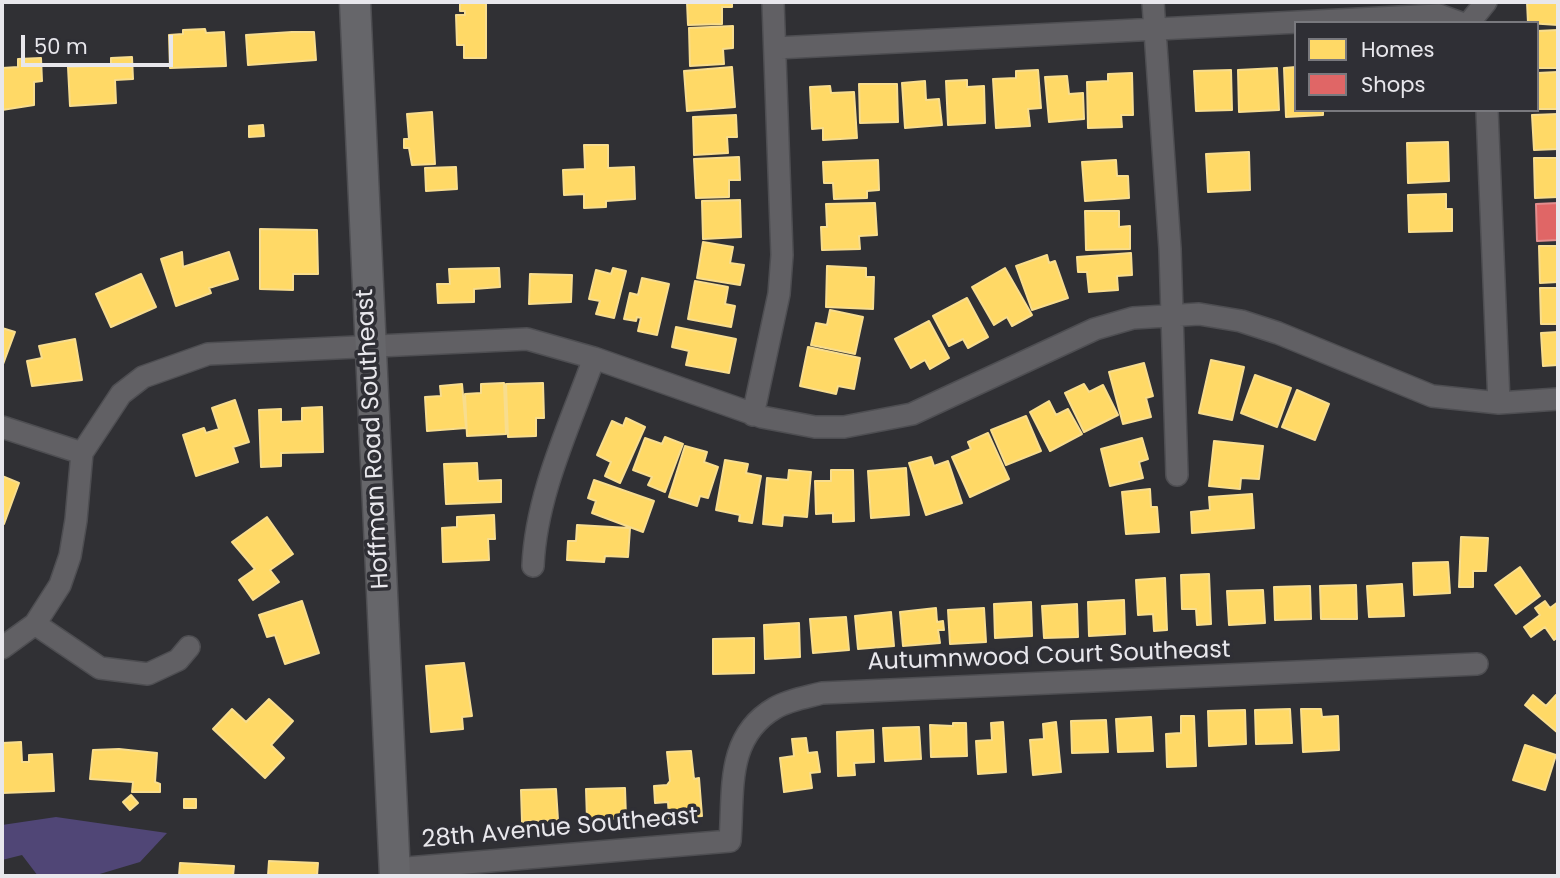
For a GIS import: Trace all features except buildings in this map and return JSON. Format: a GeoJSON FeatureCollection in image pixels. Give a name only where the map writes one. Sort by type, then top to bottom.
{"type":"FeatureCollection","features":[{"type":"Feature","properties":{"kind":"street","name":"Hoffman Road Southeast"},"geometry":{"type":"LineString","coordinates":[[355,2],[395,872]]}},
{"type":"Feature","properties":{"kind":"street"},"geometry":{"type":"LineString","coordinates":[[753,415],[779,294],[782,255],[773,2]]}},
{"type":"Feature","properties":{"kind":"street"},"geometry":{"type":"LineString","coordinates":[[1153,2],[1171,313],[1177,475]]}},
{"type":"Feature","properties":{"kind":"street"},"geometry":{"type":"LineString","coordinates":[[1471,21],[1486,2]]}},
{"type":"Feature","properties":{"kind":"street"},"geometry":{"type":"LineString","coordinates":[[1296,21],[1439,15],[1456,21]]}},
{"type":"Feature","properties":{"kind":"street"},"geometry":{"type":"LineString","coordinates":[[776,48],[1294,21]]}},
{"type":"Feature","properties":{"kind":"street"},"geometry":{"type":"LineString","coordinates":[[1487,112],[1499,403]]}},
{"type":"Feature","properties":{"kind":"street"},"geometry":{"type":"LineString","coordinates":[[2,648],[34,624],[60,584],[70,556],[82,453],[121,394],[143,377],[208,354],[527,339],[594,358],[753,415],[815,426],[883,422],[948,399],[1095,329],[1133,318],[1171,313],[1202,314],[1241,321],[1432,396],[1499,403],[1558,399]]}},
{"type":"Feature","properties":{"kind":"street"},"geometry":{"type":"LineString","coordinates":[[533,566],[534,537],[546,493],[594,358]]}},
{"type":"Feature","properties":{"kind":"street"},"geometry":{"type":"LineString","coordinates":[[2,427],[82,453]]}},
{"type":"Feature","properties":{"kind":"street"},"geometry":{"type":"LineString","coordinates":[[34,624],[100,668],[148,674],[178,660],[189,647]]}},
{"type":"Feature","properties":{"kind":"street","name":"Autumnwood Court Southeast"},"geometry":{"type":"LineString","coordinates":[[730,841],[736,754],[748,729],[776,707],[822,693],[1477,664]]}},
{"type":"Feature","properties":{"kind":"street","name":"28th Avenue Southeast"},"geometry":{"type":"LineString","coordinates":[[395,872],[550,867],[730,841]]}},
{"type":"Feature","properties":{"kind":"shaded area"},"geometry":{"type":"Polygon","coordinates":[[[56,817],[167,833],[140,862],[93,876],[38,876],[22,855],[2,860],[2,825],[56,817]]]}}]}
